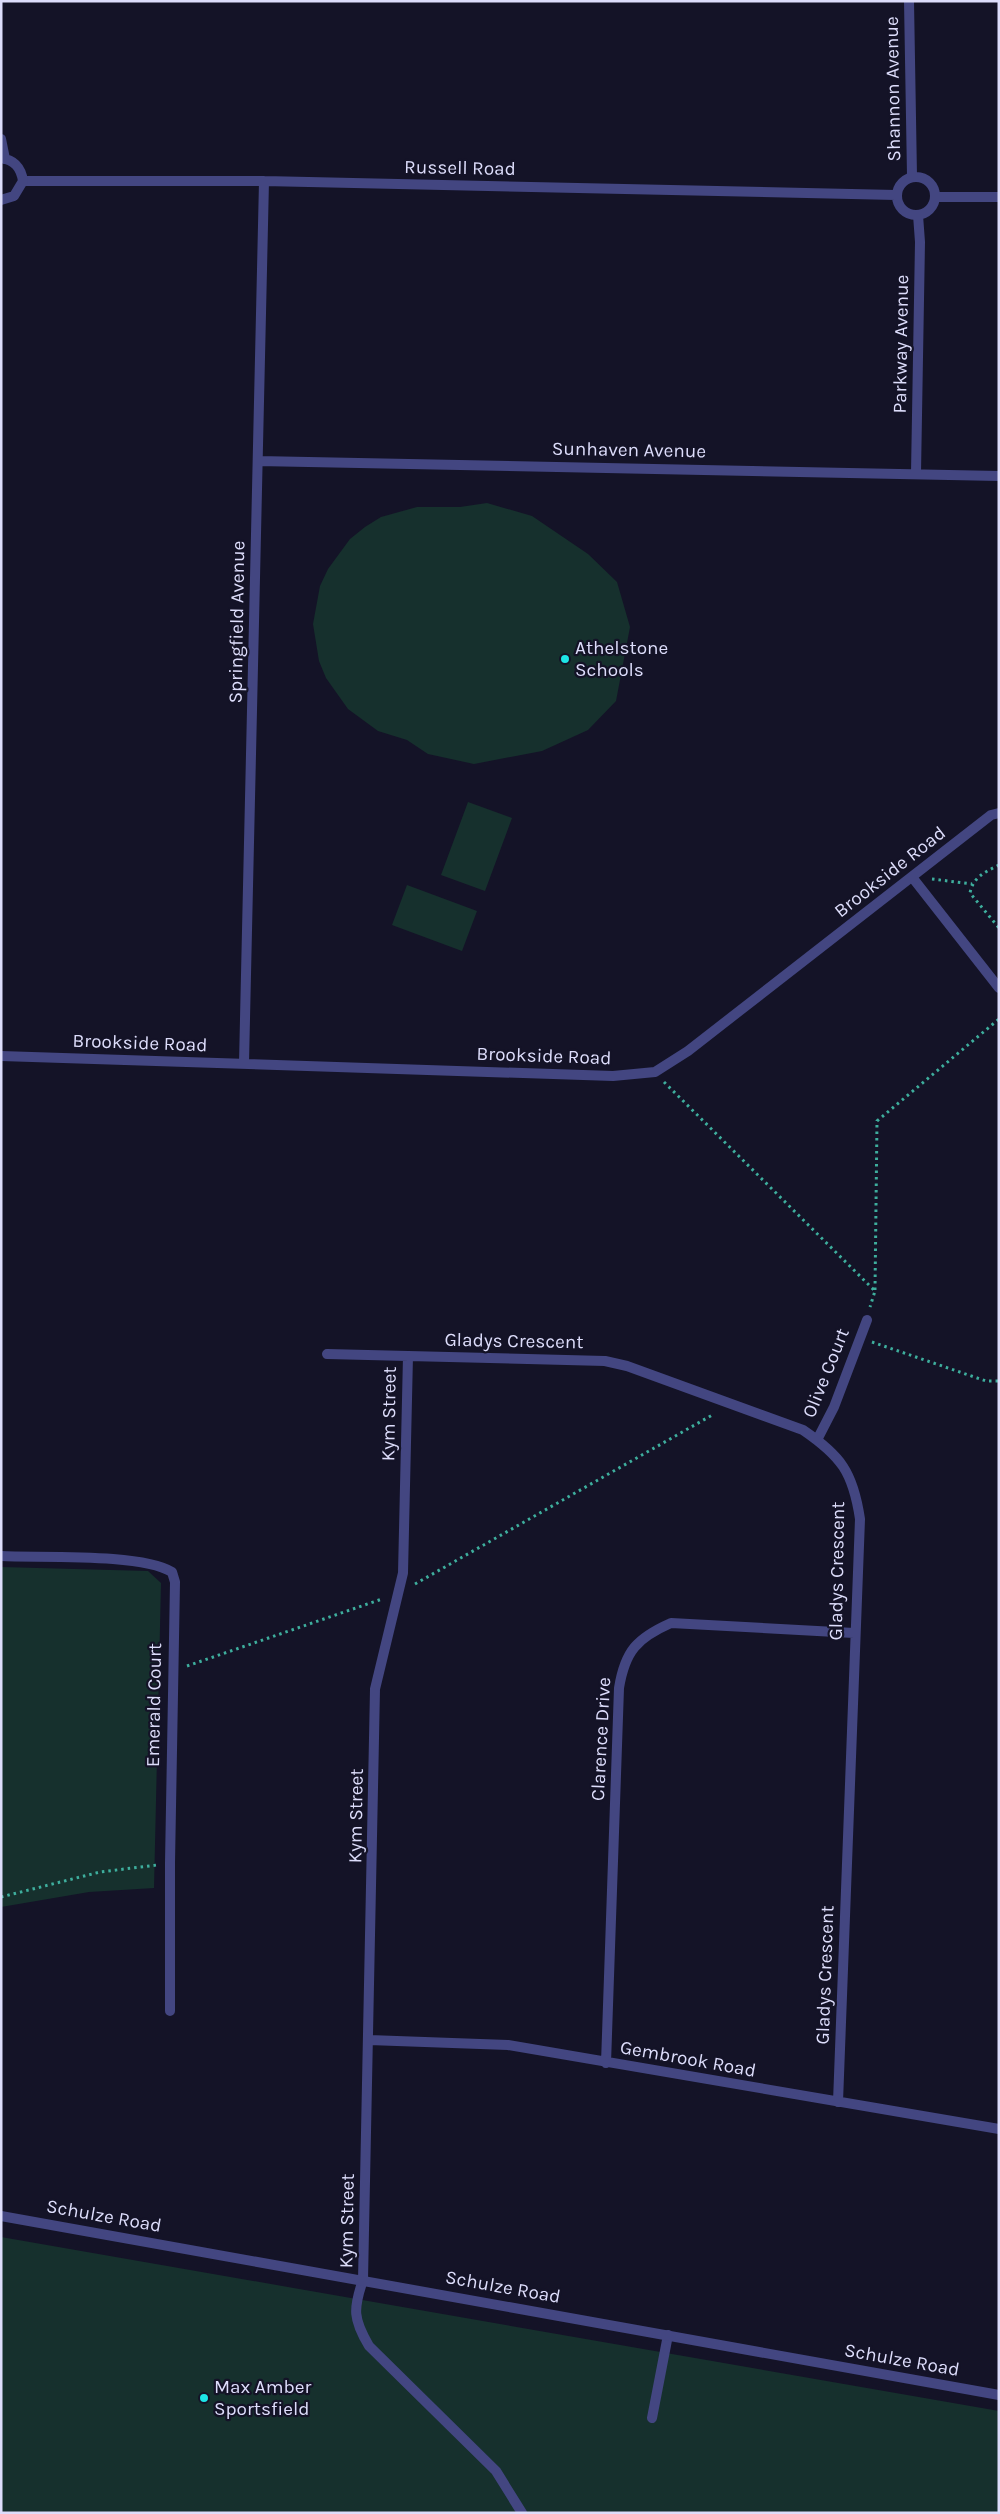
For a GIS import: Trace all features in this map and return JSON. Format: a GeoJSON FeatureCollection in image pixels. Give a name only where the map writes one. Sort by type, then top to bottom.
{"type":"FeatureCollection","features":[{"type":"Feature","properties":{"kind":"street","name":"Shannon Avenue"},"geometry":{"type":"LineString","coordinates":[[909,1],[912,176]]}},
{"type":"Feature","properties":{"kind":"street"},"geometry":{"type":"LineString","coordinates":[[1,139],[3,158],[18,166],[23,181],[14,196],[1,201]]}},
{"type":"Feature","properties":{"kind":"street"},"geometry":{"type":"LineString","coordinates":[[912,176],[929,181],[935,197],[930,209],[918,215],[905,212],[900,208],[896,196],[901,183],[912,176]]}},
{"type":"Feature","properties":{"kind":"street","name":"Russell Road"},"geometry":{"type":"LineString","coordinates":[[23,181],[264,181],[896,196]]}},
{"type":"Feature","properties":{"kind":"street","name":"Springfield Avenue"},"geometry":{"type":"LineString","coordinates":[[244,1063],[264,181]]}},
{"type":"Feature","properties":{"kind":"street"},"geometry":{"type":"LineString","coordinates":[[935,197],[999,197]]}},
{"type":"Feature","properties":{"kind":"street","name":"Parkway Avenue"},"geometry":{"type":"LineString","coordinates":[[916,473],[918,215]]}},
{"type":"Feature","properties":{"kind":"street","name":"Sunhaven Avenue"},"geometry":{"type":"LineString","coordinates":[[258,461],[999,476]]}},
{"type":"Feature","properties":{"kind":"street","name":"Brookside Road"},"geometry":{"type":"LineString","coordinates":[[1,1056],[614,1076],[655,1072],[688,1051],[991,815],[999,813]]}},
{"type":"Feature","properties":{"kind":"street"},"geometry":{"type":"LineString","coordinates":[[912,877],[999,988]]}},
{"type":"Feature","properties":{"kind":"street","name":"Olive Court"},"geometry":{"type":"LineString","coordinates":[[817,1440],[834,1407],[867,1320]]}},
{"type":"Feature","properties":{"kind":"street","name":"Gladys Crescent"},"geometry":{"type":"LineString","coordinates":[[327,1354],[606,1360],[803,1430],[828,1447],[843,1465],[856,1491],[860,1519],[854,1633],[838,2102]]}},
{"type":"Feature","properties":{"kind":"street","name":"Kym Street"},"geometry":{"type":"LineString","coordinates":[[408,1356],[403,1573],[375,1690],[363,2280],[355,2302],[357,2325],[369,2346],[496,2471],[522,2513]]}},
{"type":"Feature","properties":{"kind":"street","name":"Emerald Court"},"geometry":{"type":"LineString","coordinates":[[1,1556],[135,1561],[162,1566],[172,1572],[174,1582],[170,2011]]}},
{"type":"Feature","properties":{"kind":"street","name":"Clarence Drive"},"geometry":{"type":"LineString","coordinates":[[606,2063],[620,1688],[623,1666],[633,1648],[653,1631],[672,1623],[854,1633]]}},
{"type":"Feature","properties":{"kind":"street","name":"Gembrook Road"},"geometry":{"type":"LineString","coordinates":[[369,2040],[508,2045],[999,2129]]}},
{"type":"Feature","properties":{"kind":"street","name":"Schulze Road"},"geometry":{"type":"LineString","coordinates":[[1,2216],[999,2395]]}},
{"type":"Feature","properties":{"kind":"street"},"geometry":{"type":"LineString","coordinates":[[652,2418],[668,2335]]}},
{"type":"Feature","properties":{"kind":"path"},"geometry":{"type":"LineString","coordinates":[[999,864],[980,874],[972,884],[970,893],[999,928]]}},
{"type":"Feature","properties":{"kind":"path"},"geometry":{"type":"LineString","coordinates":[[912,877],[972,884]]}},
{"type":"Feature","properties":{"kind":"path"},"geometry":{"type":"LineString","coordinates":[[867,1320],[875,1291],[877,1121],[999,1019]]}},
{"type":"Feature","properties":{"kind":"path"},"geometry":{"type":"LineString","coordinates":[[655,1072],[875,1291]]}},
{"type":"Feature","properties":{"kind":"path"},"geometry":{"type":"LineString","coordinates":[[860,1338],[986,1381],[999,1381]]}},
{"type":"Feature","properties":{"kind":"path"},"geometry":{"type":"LineString","coordinates":[[172,1671],[398,1594],[730,1404]]}},
{"type":"Feature","properties":{"kind":"path"},"geometry":{"type":"LineString","coordinates":[[1,1897],[100,1872],[170,1863]]}},
{"type":"Feature","properties":{"kind":"green space"},"geometry":{"type":"Polygon","coordinates":[[[487,503],[532,516],[588,554],[617,582],[630,627],[616,701],[588,730],[542,751],[474,764],[428,754],[407,740],[378,731],[348,709],[326,678],[319,661],[313,624],[320,586],[328,569],[350,539],[365,527],[381,517],[417,507],[460,507],[487,503]]]}},
{"type":"Feature","properties":{"kind":"green space"},"geometry":{"type":"Polygon","coordinates":[[[468,802],[512,818],[485,891],[441,875],[468,802]]]}},
{"type":"Feature","properties":{"kind":"green space"},"geometry":{"type":"Polygon","coordinates":[[[407,885],[477,911],[462,951],[392,925],[407,885]]]}},
{"type":"Feature","properties":{"kind":"green space"},"geometry":{"type":"Polygon","coordinates":[[[1,1567],[148,1571],[161,1583],[154,1888],[89,1892],[1,1907],[1,1567]]]}},
{"type":"Feature","properties":{"kind":"green space"},"geometry":{"type":"Polygon","coordinates":[[[1,2237],[999,2411],[999,2513],[1,2513],[1,2237]]]}},
{"type":"Feature","properties":{"kind":"place","name":"Athelstone Schools"},"geometry":{"type":"Point","coordinates":[565,659]}},
{"type":"Feature","properties":{"kind":"place","name":"Max Amber Sportsfield"},"geometry":{"type":"Point","coordinates":[204,2398]}}]}
